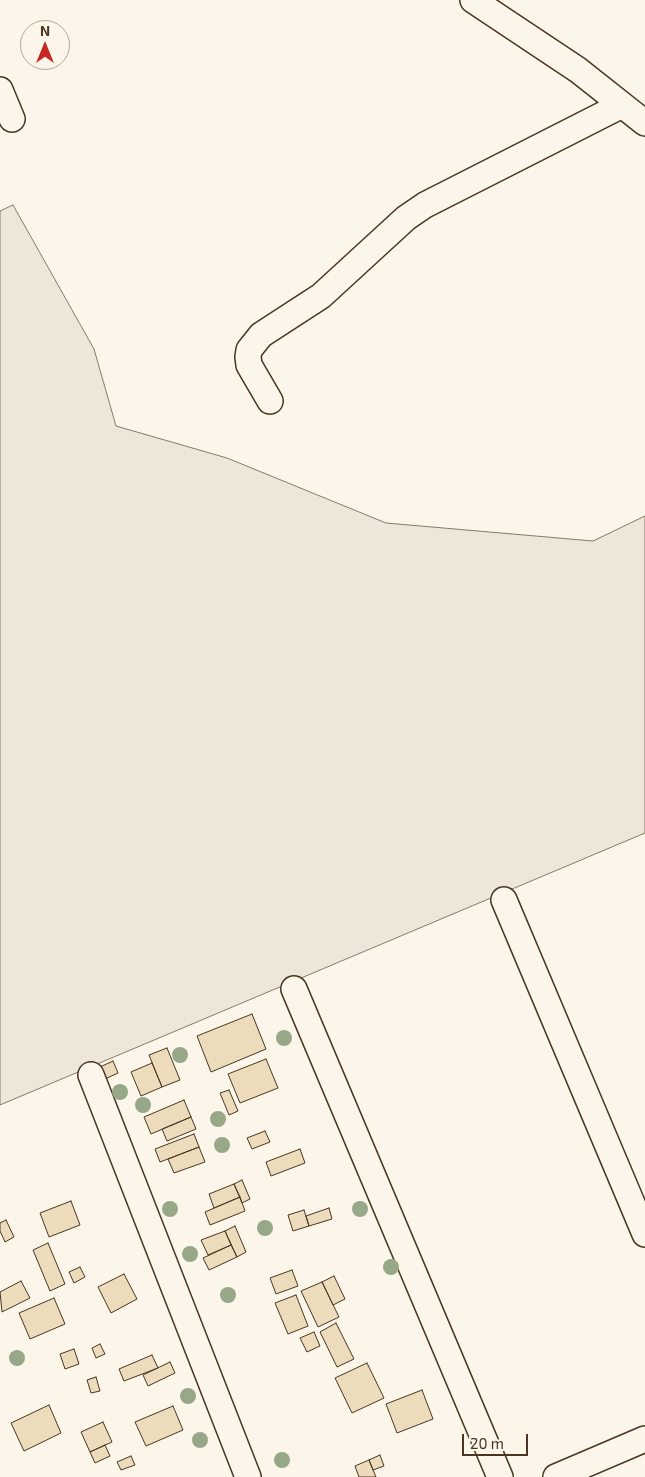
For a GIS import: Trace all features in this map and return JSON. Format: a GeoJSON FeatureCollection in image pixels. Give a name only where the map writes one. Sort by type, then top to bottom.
{"type":"FeatureCollection","features":[{"type":"Feature","properties":{"kind":"street"},"geometry":{"type":"LineString","coordinates":[[474,0],[578,70],[645,123]]}},
{"type":"Feature","properties":{"kind":"street"},"geometry":{"type":"LineString","coordinates":[[0,90],[12,119]]}},
{"type":"Feature","properties":{"kind":"street"},"geometry":{"type":"LineString","coordinates":[[270,401],[249,365],[248,358],[249,350],[261,335],[321,296],[406,218],[425,205],[622,105]]}},
{"type":"Feature","properties":{"kind":"street"},"geometry":{"type":"LineString","coordinates":[[504,900],[645,1234]]}},
{"type":"Feature","properties":{"kind":"street"},"geometry":{"type":"LineString","coordinates":[[294,989],[500,1477]]}},
{"type":"Feature","properties":{"kind":"street"},"geometry":{"type":"LineString","coordinates":[[91,1075],[248,1477]]}},
{"type":"Feature","properties":{"kind":"street"},"geometry":{"type":"LineString","coordinates":[[556,1477],[645,1439]]}},
{"type":"Feature","properties":{"kind":"shaded area"},"geometry":{"type":"Polygon","coordinates":[[[13,205],[94,349],[116,426],[227,458],[386,523],[593,541],[645,516],[645,833],[0,1105],[0,211],[13,205]]]}},
{"type":"Feature","properties":{"kind":"building"},"geometry":{"type":"Polygon","coordinates":[[[252,1014],[266,1049],[211,1072],[197,1036],[252,1014]]]}},
{"type":"Feature","properties":{"kind":"building"},"geometry":{"type":"Polygon","coordinates":[[[167,1048],[180,1080],[162,1087],[149,1055],[167,1048]]]}},
{"type":"Feature","properties":{"kind":"building"},"geometry":{"type":"Polygon","coordinates":[[[266,1059],[278,1088],[240,1103],[228,1074],[266,1059]]]}},
{"type":"Feature","properties":{"kind":"building"},"geometry":{"type":"Polygon","coordinates":[[[113,1061],[118,1073],[105,1079],[100,1067],[113,1061]]]}},
{"type":"Feature","properties":{"kind":"building"},"geometry":{"type":"Polygon","coordinates":[[[152,1063],[162,1087],[141,1096],[131,1072],[152,1063]]]}},
{"type":"Feature","properties":{"kind":"building"},"geometry":{"type":"Polygon","coordinates":[[[229,1090],[238,1111],[229,1115],[220,1093],[229,1090]]]}},
{"type":"Feature","properties":{"kind":"building"},"geometry":{"type":"Polygon","coordinates":[[[184,1100],[191,1117],[151,1134],[144,1117],[184,1100]]]}},
{"type":"Feature","properties":{"kind":"building"},"geometry":{"type":"Polygon","coordinates":[[[191,1117],[196,1129],[167,1141],[162,1129],[191,1117]]]}},
{"type":"Feature","properties":{"kind":"building"},"geometry":{"type":"Polygon","coordinates":[[[265,1131],[270,1142],[252,1149],[247,1138],[265,1131]]]}},
{"type":"Feature","properties":{"kind":"building"},"geometry":{"type":"Polygon","coordinates":[[[194,1134],[199,1147],[160,1162],[155,1149],[194,1134]]]}},
{"type":"Feature","properties":{"kind":"building"},"geometry":{"type":"Polygon","coordinates":[[[199,1147],[205,1162],[174,1173],[168,1159],[199,1147]]]}},
{"type":"Feature","properties":{"kind":"building"},"geometry":{"type":"Polygon","coordinates":[[[300,1149],[305,1163],[271,1176],[266,1162],[300,1149]]]}},
{"type":"Feature","properties":{"kind":"building"},"geometry":{"type":"Polygon","coordinates":[[[242,1180],[250,1199],[242,1203],[234,1184],[242,1180]]]}},
{"type":"Feature","properties":{"kind":"building"},"geometry":{"type":"Polygon","coordinates":[[[234,1184],[240,1197],[214,1208],[209,1194],[234,1184]]]}},
{"type":"Feature","properties":{"kind":"building"},"geometry":{"type":"Polygon","coordinates":[[[240,1197],[245,1211],[210,1225],[205,1212],[240,1197]]]}},
{"type":"Feature","properties":{"kind":"building"},"geometry":{"type":"Polygon","coordinates":[[[71,1201],[80,1225],[49,1237],[40,1213],[71,1201]]]}},
{"type":"Feature","properties":{"kind":"building"},"geometry":{"type":"Polygon","coordinates":[[[329,1208],[332,1219],[309,1226],[306,1216],[329,1208]]]}},
{"type":"Feature","properties":{"kind":"building"},"geometry":{"type":"Polygon","coordinates":[[[304,1210],[309,1226],[293,1231],[288,1215],[304,1210]]]}},
{"type":"Feature","properties":{"kind":"building"},"geometry":{"type":"Polygon","coordinates":[[[6,1220],[14,1237],[5,1242],[0,1231],[0,1223],[6,1220]]]}},
{"type":"Feature","properties":{"kind":"building"},"geometry":{"type":"Polygon","coordinates":[[[235,1226],[246,1252],[237,1257],[225,1231],[235,1226]]]}},
{"type":"Feature","properties":{"kind":"building"},"geometry":{"type":"Polygon","coordinates":[[[225,1231],[231,1245],[208,1255],[201,1240],[225,1231]]]}},
{"type":"Feature","properties":{"kind":"building"},"geometry":{"type":"Polygon","coordinates":[[[48,1243],[65,1284],[50,1291],[33,1250],[48,1243]]]}},
{"type":"Feature","properties":{"kind":"building"},"geometry":{"type":"Polygon","coordinates":[[[231,1245],[237,1257],[209,1270],[203,1258],[231,1245]]]}},
{"type":"Feature","properties":{"kind":"building"},"geometry":{"type":"Polygon","coordinates":[[[80,1267],[85,1277],[74,1283],[69,1272],[80,1267]]]}},
{"type":"Feature","properties":{"kind":"building"},"geometry":{"type":"Polygon","coordinates":[[[292,1270],[298,1286],[276,1294],[270,1278],[292,1270]]]}},
{"type":"Feature","properties":{"kind":"building"},"geometry":{"type":"Polygon","coordinates":[[[124,1274],[137,1299],[111,1313],[98,1287],[124,1274]]]}},
{"type":"Feature","properties":{"kind":"building"},"geometry":{"type":"Polygon","coordinates":[[[334,1276],[345,1299],[333,1305],[322,1282],[334,1276]]]}},
{"type":"Feature","properties":{"kind":"building"},"geometry":{"type":"Polygon","coordinates":[[[21,1281],[30,1298],[2,1312],[0,1292],[21,1281]]]}},
{"type":"Feature","properties":{"kind":"building"},"geometry":{"type":"Polygon","coordinates":[[[322,1282],[339,1317],[318,1327],[301,1291],[322,1282]]]}},
{"type":"Feature","properties":{"kind":"building"},"geometry":{"type":"Polygon","coordinates":[[[296,1295],[308,1326],[288,1334],[275,1303],[296,1295]]]}},
{"type":"Feature","properties":{"kind":"building"},"geometry":{"type":"Polygon","coordinates":[[[54,1298],[65,1324],[30,1339],[19,1313],[54,1298]]]}},
{"type":"Feature","properties":{"kind":"building"},"geometry":{"type":"Polygon","coordinates":[[[336,1323],[354,1359],[337,1367],[320,1332],[336,1323]]]}},
{"type":"Feature","properties":{"kind":"building"},"geometry":{"type":"Polygon","coordinates":[[[314,1332],[320,1346],[307,1352],[300,1338],[314,1332]]]}},
{"type":"Feature","properties":{"kind":"building"},"geometry":{"type":"Polygon","coordinates":[[[100,1344],[105,1354],[96,1358],[92,1348],[100,1344]]]}},
{"type":"Feature","properties":{"kind":"building"},"geometry":{"type":"Polygon","coordinates":[[[74,1349],[79,1364],[65,1369],[60,1354],[74,1349]]]}},
{"type":"Feature","properties":{"kind":"building"},"geometry":{"type":"Polygon","coordinates":[[[152,1355],[158,1368],[124,1381],[119,1369],[152,1355]]]}},
{"type":"Feature","properties":{"kind":"building"},"geometry":{"type":"Polygon","coordinates":[[[170,1362],[175,1373],[148,1386],[143,1375],[170,1362]]]}},
{"type":"Feature","properties":{"kind":"building"},"geometry":{"type":"Polygon","coordinates":[[[367,1363],[384,1398],[352,1413],[335,1378],[367,1363]]]}},
{"type":"Feature","properties":{"kind":"building"},"geometry":{"type":"Polygon","coordinates":[[[96,1377],[100,1391],[91,1393],[87,1380],[96,1377]]]}},
{"type":"Feature","properties":{"kind":"building"},"geometry":{"type":"Polygon","coordinates":[[[422,1390],[433,1419],[397,1433],[386,1404],[422,1390]]]}},
{"type":"Feature","properties":{"kind":"building"},"geometry":{"type":"Polygon","coordinates":[[[49,1405],[61,1433],[24,1451],[11,1423],[49,1405]]]}},
{"type":"Feature","properties":{"kind":"building"},"geometry":{"type":"Polygon","coordinates":[[[173,1406],[183,1430],[146,1446],[135,1422],[173,1406]]]}},
{"type":"Feature","properties":{"kind":"building"},"geometry":{"type":"Polygon","coordinates":[[[103,1422],[112,1442],[90,1452],[81,1432],[103,1422]]]}},
{"type":"Feature","properties":{"kind":"building"},"geometry":{"type":"Polygon","coordinates":[[[105,1445],[110,1456],[95,1463],[90,1452],[105,1445]]]}},
{"type":"Feature","properties":{"kind":"building"},"geometry":{"type":"Polygon","coordinates":[[[380,1455],[384,1466],[373,1470],[369,1460],[380,1455]]]}},
{"type":"Feature","properties":{"kind":"building"},"geometry":{"type":"Polygon","coordinates":[[[131,1456],[135,1465],[121,1470],[117,1462],[131,1456]]]}},
{"type":"Feature","properties":{"kind":"building"},"geometry":{"type":"Polygon","coordinates":[[[369,1460],[376,1477],[359,1477],[355,1466],[369,1460]]]}}]}
